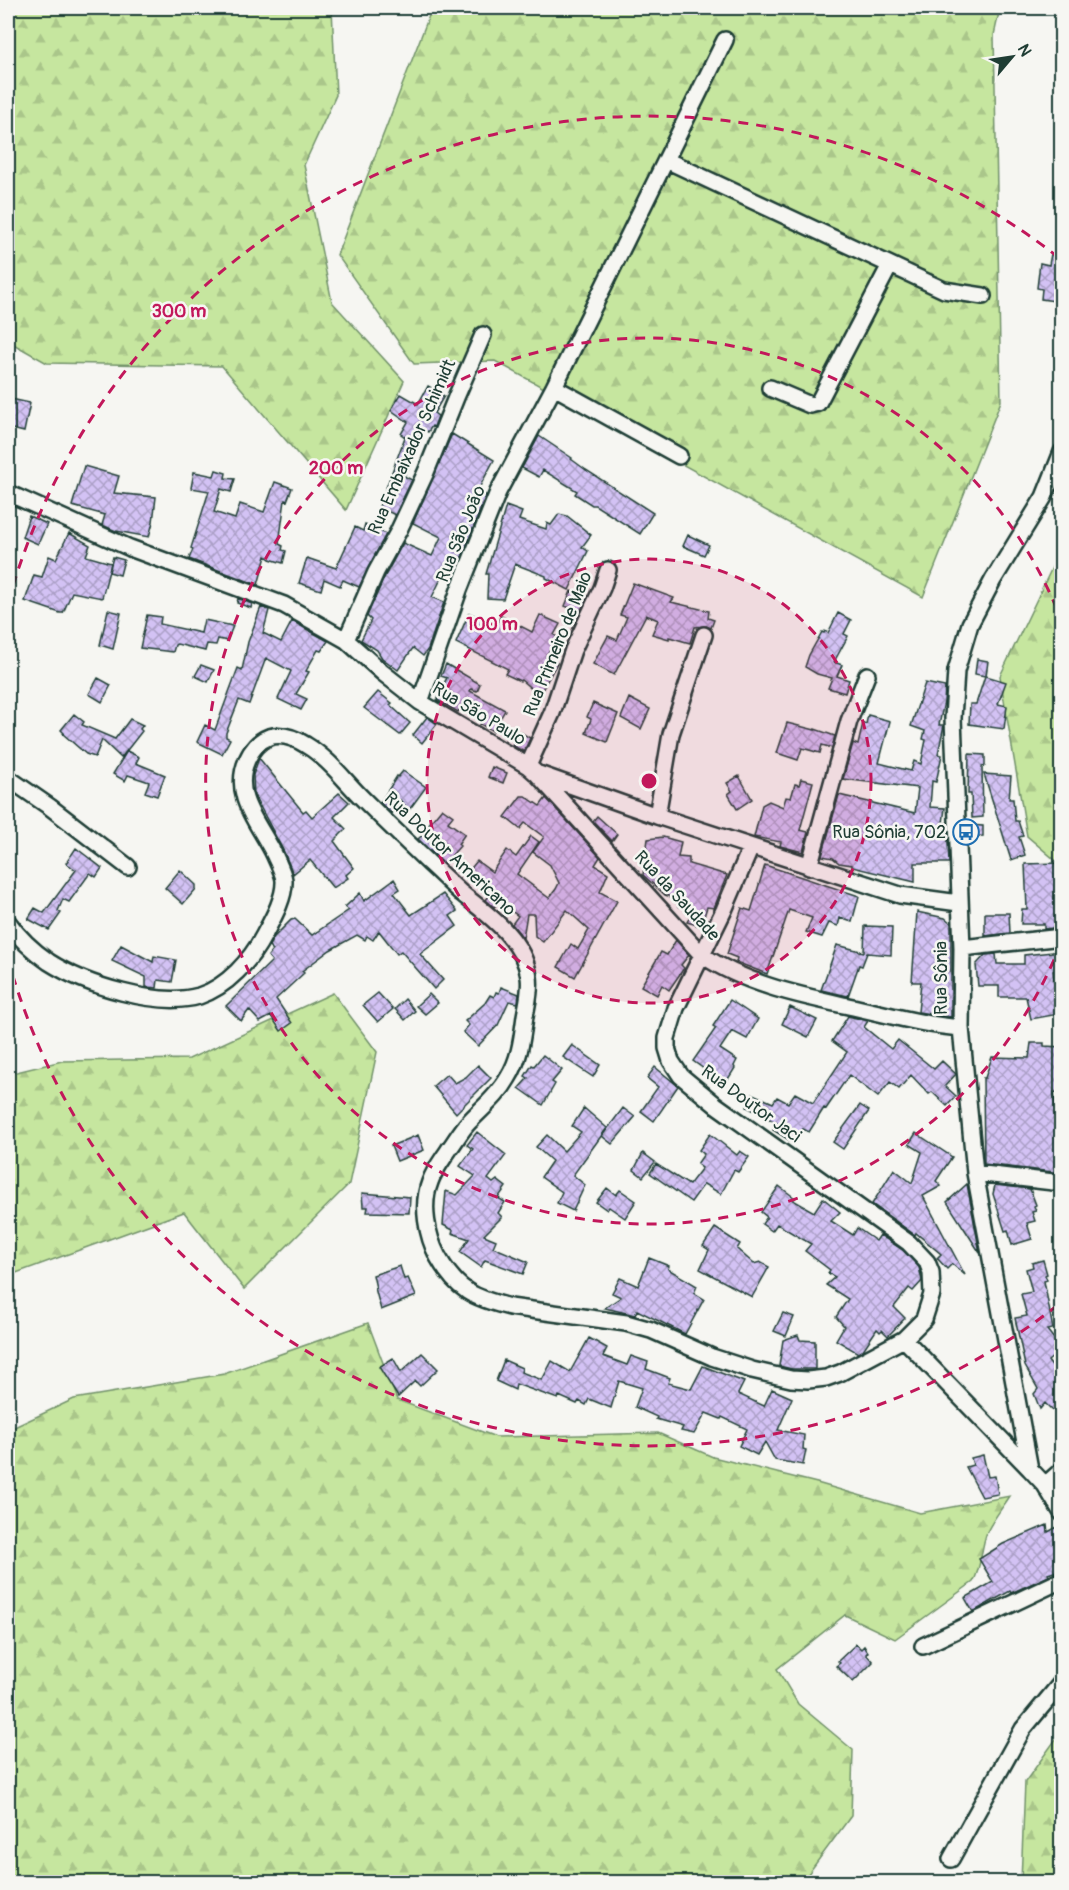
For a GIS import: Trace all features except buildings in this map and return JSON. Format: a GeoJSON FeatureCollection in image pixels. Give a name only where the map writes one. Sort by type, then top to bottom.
{"type":"FeatureCollection","features":[{"type":"Feature","properties":{"kind":"street","name":"Rua São João"},"geometry":{"type":"LineString","coordinates":[[420,702],[459,590],[498,492],[554,387],[725,40]]}},
{"type":"Feature","properties":{"kind":"street"},"geometry":{"type":"LineString","coordinates":[[666,160],[944,290],[983,296]]}},
{"type":"Feature","properties":{"kind":"street"},"geometry":{"type":"LineString","coordinates":[[770,388],[810,405],[818,403],[890,265]]}},
{"type":"Feature","properties":{"kind":"street","name":"Rua Embaixador Schimidt"},"geometry":{"type":"LineString","coordinates":[[346,640],[376,572],[429,466],[456,395],[483,335]]}},
{"type":"Feature","properties":{"kind":"street"},"geometry":{"type":"LineString","coordinates":[[554,387],[679,456]]}},
{"type":"Feature","properties":{"kind":"street","name":"Rua Sônia"},"geometry":{"type":"LineString","coordinates":[[1030,1469],[975,1173],[961,1028],[962,948],[953,718],[956,671],[970,624],[993,580],[1044,497],[1062,452]]}},
{"type":"Feature","properties":{"kind":"street","name":"Rua São Paulo"},"geometry":{"type":"LineString","coordinates":[[8,493],[130,548],[284,605],[346,640],[420,702],[532,769],[657,816],[809,867],[900,895],[959,903]]}},
{"type":"Feature","properties":{"kind":"street","name":"Rua Primeiro de Maio"},"geometry":{"type":"LineString","coordinates":[[532,769],[573,650],[608,570]]}},
{"type":"Feature","properties":{"kind":"street"},"geometry":{"type":"LineString","coordinates":[[657,816],[671,734],[704,635]]}},
{"type":"Feature","properties":{"kind":"street"},"geometry":{"type":"LineString","coordinates":[[809,867],[849,721],[867,675]]}},
{"type":"Feature","properties":{"kind":"street","name":"Rua Doutor Americano"},"geometry":{"type":"LineString","coordinates":[[8,922],[30,948],[52,964],[87,980],[133,994],[182,1000],[203,995],[224,983],[245,962],[262,939],[278,906],[284,880],[270,845],[243,798],[241,783],[244,769],[251,752],[265,739],[279,736],[292,738],[325,758],[389,826],[454,887],[500,925],[513,941],[526,964],[530,979],[529,996],[521,1046],[514,1066],[504,1086],[461,1132],[430,1180],[427,1192],[427,1222],[430,1236],[445,1269],[456,1284],[474,1297],[510,1307],[637,1325],[712,1358],[791,1379],[817,1379],[840,1373],[904,1339]]}},
{"type":"Feature","properties":{"kind":"street","name":"Rua da Saudade"},"geometry":{"type":"LineString","coordinates":[[532,769],[702,955],[719,966],[776,988],[917,1023],[961,1028]]}},
{"type":"Feature","properties":{"kind":"street"},"geometry":{"type":"LineString","coordinates":[[8,778],[128,867]]}},
{"type":"Feature","properties":{"kind":"street","name":"Rua Doutor Jaci"},"geometry":{"type":"LineString","coordinates":[[751,847],[724,910],[676,1008],[667,1048],[671,1061],[681,1076],[716,1105],[868,1212],[921,1254],[931,1272],[933,1285],[931,1300],[924,1318],[904,1339]]}},
{"type":"Feature","properties":{"kind":"street"},"geometry":{"type":"LineString","coordinates":[[962,948],[1062,937]]}},
{"type":"Feature","properties":{"kind":"street"},"geometry":{"type":"LineString","coordinates":[[975,1173],[1062,1183]]}},
{"type":"Feature","properties":{"kind":"street"},"geometry":{"type":"LineString","coordinates":[[904,1339],[1045,1485],[1062,1513]]}},
{"type":"Feature","properties":{"kind":"street"},"geometry":{"type":"LineString","coordinates":[[1045,1485],[1062,1470]]}},
{"type":"Feature","properties":{"kind":"street"},"geometry":{"type":"LineString","coordinates":[[923,1647],[1062,1580]]}},
{"type":"Feature","properties":{"kind":"street"},"geometry":{"type":"LineString","coordinates":[[951,1858],[1023,1730],[1062,1682]]}},
{"type":"Feature","properties":{"kind":"green space"},"geometry":{"type":"Polygon","coordinates":[[[8,8],[332,8],[336,95],[304,165],[332,302],[404,381],[346,510],[222,366],[47,363],[8,341],[8,8]]]}},
{"type":"Feature","properties":{"kind":"green space"},"geometry":{"type":"Polygon","coordinates":[[[432,8],[1000,8],[994,35],[1001,401],[923,597],[495,361],[414,364],[337,255],[432,8]]]}},
{"type":"Feature","properties":{"kind":"green space"},"geometry":{"type":"Polygon","coordinates":[[[1061,549],[1061,865],[1027,836],[1000,676],[1061,549]]]}},
{"type":"Feature","properties":{"kind":"green space"},"geometry":{"type":"Polygon","coordinates":[[[333,993],[377,1052],[349,1184],[244,1289],[184,1212],[8,1276],[8,1074],[62,1061],[189,1059],[333,993]]]}},
{"type":"Feature","properties":{"kind":"green space"},"geometry":{"type":"Polygon","coordinates":[[[368,1323],[397,1400],[496,1437],[658,1433],[713,1457],[817,1483],[920,1513],[1010,1496],[987,1532],[978,1571],[973,1582],[895,1639],[845,1615],[777,1669],[798,1704],[853,1750],[851,1816],[808,1874],[798,1882],[8,1882],[8,1430],[74,1399],[224,1374],[368,1323]]]}},
{"type":"Feature","properties":{"kind":"green space"},"geometry":{"type":"Polygon","coordinates":[[[1061,1732],[1061,1882],[1021,1882],[1025,1782],[1061,1732]]]}},
{"type":"Feature","properties":{"kind":"place","name":"Rua Sônia, 702"},"geometry":{"type":"Point","coordinates":[966,832]}}]}
